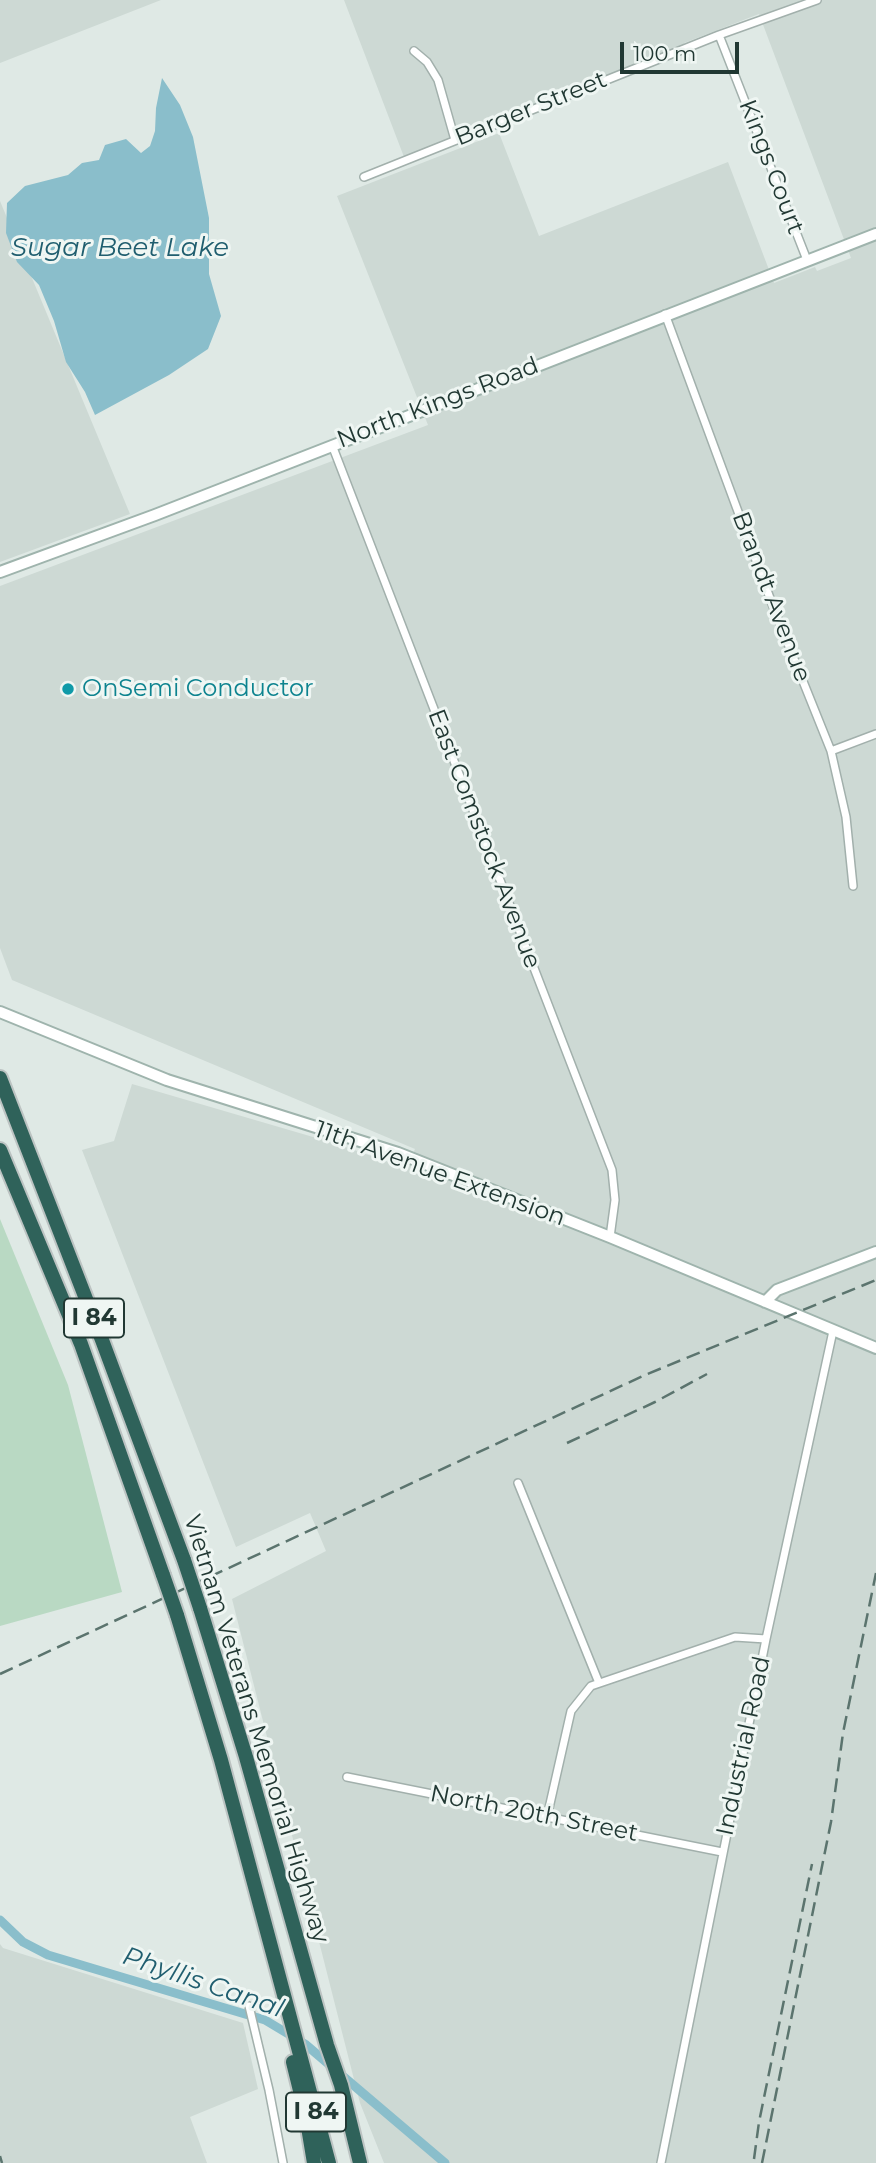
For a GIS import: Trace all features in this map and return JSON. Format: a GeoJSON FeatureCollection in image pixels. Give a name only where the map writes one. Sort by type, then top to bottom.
{"type":"FeatureCollection","features":[{"type":"Feature","properties":{"kind":"highway","name":"Vietnam Veterans Memorial Highway"},"geometry":{"type":"LineString","coordinates":[[0,1078],[102,1340],[200,1608],[246,1756],[327,2045],[341,2085],[360,2163]]}},
{"type":"Feature","properties":{"kind":"highway","name":"Vietnam Veterans Memorial Highway"},"geometry":{"type":"LineString","coordinates":[[0,1150],[80,1344],[177,1615],[258,1895]]}},
{"type":"Feature","properties":{"kind":"highway"},"geometry":{"type":"LineString","coordinates":[[258,1895],[282,2014],[297,2058],[314,2163]]}},
{"type":"Feature","properties":{"kind":"highway","name":"I 84"},"geometry":{"type":"LineString","coordinates":[[258,1895],[294,2024],[297,2058],[330,2163]]}},
{"type":"Feature","properties":{"kind":"highway"},"geometry":{"type":"LineString","coordinates":[[341,2085],[368,2163]]}},
{"type":"Feature","properties":{"kind":"street","name":"Barger Street"},"geometry":{"type":"LineString","coordinates":[[364,177],[719,35],[817,0]]}},
{"type":"Feature","properties":{"kind":"street","name":"Kings Court"},"geometry":{"type":"LineString","coordinates":[[719,35],[807,260]]}},
{"type":"Feature","properties":{"kind":"street"},"geometry":{"type":"LineString","coordinates":[[414,51],[427,62],[438,80],[456,140]]}},
{"type":"Feature","properties":{"kind":"street","name":"North Kings Road"},"geometry":{"type":"LineString","coordinates":[[0,572],[155,515],[876,233]]}},
{"type":"Feature","properties":{"kind":"street","name":"Brandt Avenue"},"geometry":{"type":"LineString","coordinates":[[665,314],[774,609],[831,751],[846,817],[853,886]]}},
{"type":"Feature","properties":{"kind":"street","name":"East Comstock Avenue"},"geometry":{"type":"LineString","coordinates":[[332,445],[612,1170],[615,1200],[610,1237]]}},
{"type":"Feature","properties":{"kind":"street"},"geometry":{"type":"LineString","coordinates":[[831,751],[876,734]]}},
{"type":"Feature","properties":{"kind":"street","name":"11th Avenue Extension"},"geometry":{"type":"LineString","coordinates":[[0,1012],[167,1080],[398,1153],[610,1237],[876,1348]]}},
{"type":"Feature","properties":{"kind":"street"},"geometry":{"type":"LineString","coordinates":[[765,1302],[777,1290],[876,1252]]}},
{"type":"Feature","properties":{"kind":"street","name":"Industrial Road"},"geometry":{"type":"LineString","coordinates":[[661,2163],[766,1639],[833,1331]]}},
{"type":"Feature","properties":{"kind":"street"},"geometry":{"type":"LineString","coordinates":[[518,1483],[599,1683]]}},
{"type":"Feature","properties":{"kind":"street"},"geometry":{"type":"LineString","coordinates":[[547,1817],[571,1711],[591,1686],[735,1637],[766,1639]]}},
{"type":"Feature","properties":{"kind":"street","name":"North 20th Street"},"geometry":{"type":"LineString","coordinates":[[347,1777],[722,1852]]}},
{"type":"Feature","properties":{"kind":"street"},"geometry":{"type":"LineString","coordinates":[[249,2006],[283,2163]]}},
{"type":"Feature","properties":{"kind":"shaded area"},"geometry":{"type":"Polygon","coordinates":[[[0,0],[161,0],[0,63],[0,0]]]}},
{"type":"Feature","properties":{"kind":"shaded area"},"geometry":{"type":"Polygon","coordinates":[[[344,0],[876,0],[876,2163],[384,2163],[360,2103],[232,1599],[326,1551],[310,1513],[236,1547],[82,1150],[114,1141],[132,1084],[337,1144],[406,1168],[415,1149],[12,980],[0,948],[0,586],[428,425],[337,196],[499,133],[539,236],[728,162],[774,283],[815,267],[817,271],[851,258],[759,14],[684,43],[685,49],[404,157],[344,0]]]}},
{"type":"Feature","properties":{"kind":"shaded area"},"geometry":{"type":"Polygon","coordinates":[[[0,201],[130,514],[0,562],[0,201]]]}},
{"type":"Feature","properties":{"kind":"shaded area"},"geometry":{"type":"Polygon","coordinates":[[[0,1944],[3,1948],[243,2023],[258,2089],[190,2117],[207,2163],[0,2163],[0,1944]]]}},
{"type":"Feature","properties":{"kind":"green space"},"geometry":{"type":"Polygon","coordinates":[[[0,1219],[68,1385],[122,1592],[0,1626],[0,1219]]]}},
{"type":"Feature","properties":{"kind":"water","name":"Sugar Beet Lake"},"geometry":{"type":"Polygon","coordinates":[[[162,78],[180,105],[193,137],[209,218],[209,274],[221,316],[208,349],[169,375],[95,415],[85,392],[66,362],[54,321],[39,285],[17,262],[6,233],[7,203],[25,186],[68,175],[82,163],[99,160],[105,145],[126,139],[141,153],[150,146],[155,131],[162,78]]]}},
{"type":"Feature","properties":{"kind":"waterway","name":"Phyllis Canal"},"geometry":{"type":"LineString","coordinates":[[0,1920],[23,1942],[48,1955],[265,2020],[305,2044],[445,2163]]}},
{"type":"Feature","properties":{"kind":"railway"},"geometry":{"type":"LineString","coordinates":[[0,1674],[645,1375],[876,1280]]}},
{"type":"Feature","properties":{"kind":"railway"},"geometry":{"type":"LineString","coordinates":[[567,1443],[655,1402],[707,1374]]}},
{"type":"Feature","properties":{"kind":"railway"},"geometry":{"type":"LineString","coordinates":[[762,2163],[831,1822],[843,1733],[876,1573]]}},
{"type":"Feature","properties":{"kind":"railway"},"geometry":{"type":"LineString","coordinates":[[754,2159],[759,2122],[812,1864]]}},
{"type":"Feature","properties":{"kind":"railway"},"geometry":{"type":"LineString","coordinates":[[0,2156],[2,2163]]}},
{"type":"Feature","properties":{"kind":"place","name":"OnSemi Conductor"},"geometry":{"type":"Point","coordinates":[68,689]}}]}
